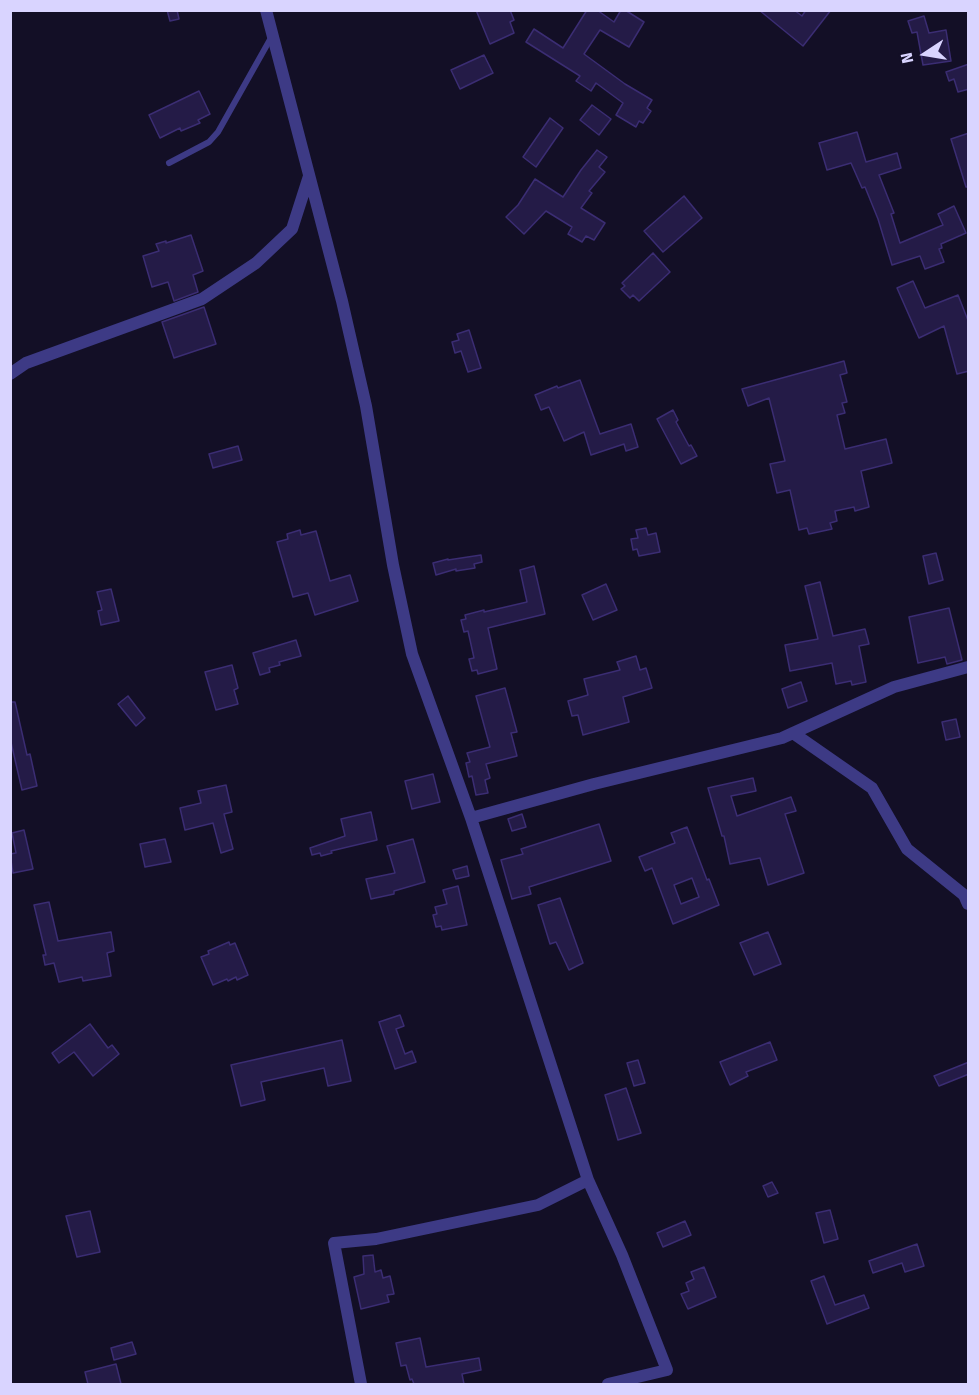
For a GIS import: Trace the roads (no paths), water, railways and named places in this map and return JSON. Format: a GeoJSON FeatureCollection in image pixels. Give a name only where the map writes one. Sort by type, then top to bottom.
{"type":"FeatureCollection","features":[{"type":"Feature","properties":{"kind":"street"},"geometry":{"type":"LineString","coordinates":[[266,10],[366,405],[393,565],[412,654],[471,818],[588,1180],[622,1255],[667,1370],[608,1384]]}},
{"type":"Feature","properties":{"kind":"street"},"geometry":{"type":"LineString","coordinates":[[10,374],[26,363],[201,299],[229,281],[256,263],[292,229],[309,175]]}},
{"type":"Feature","properties":{"kind":"street"},"geometry":{"type":"LineString","coordinates":[[471,818],[594,784],[782,738],[894,687],[969,667]]}},
{"type":"Feature","properties":{"kind":"street"},"geometry":{"type":"LineString","coordinates":[[793,733],[872,788],[907,849],[964,895],[969,904]]}},
{"type":"Feature","properties":{"kind":"street"},"geometry":{"type":"LineString","coordinates":[[361,1384],[334,1243],[376,1239],[538,1205],[588,1180]]}},
{"type":"Feature","properties":{"kind":"lane"},"geometry":{"type":"LineString","coordinates":[[170,163],[209,142],[218,132],[272,35]]}}]}
